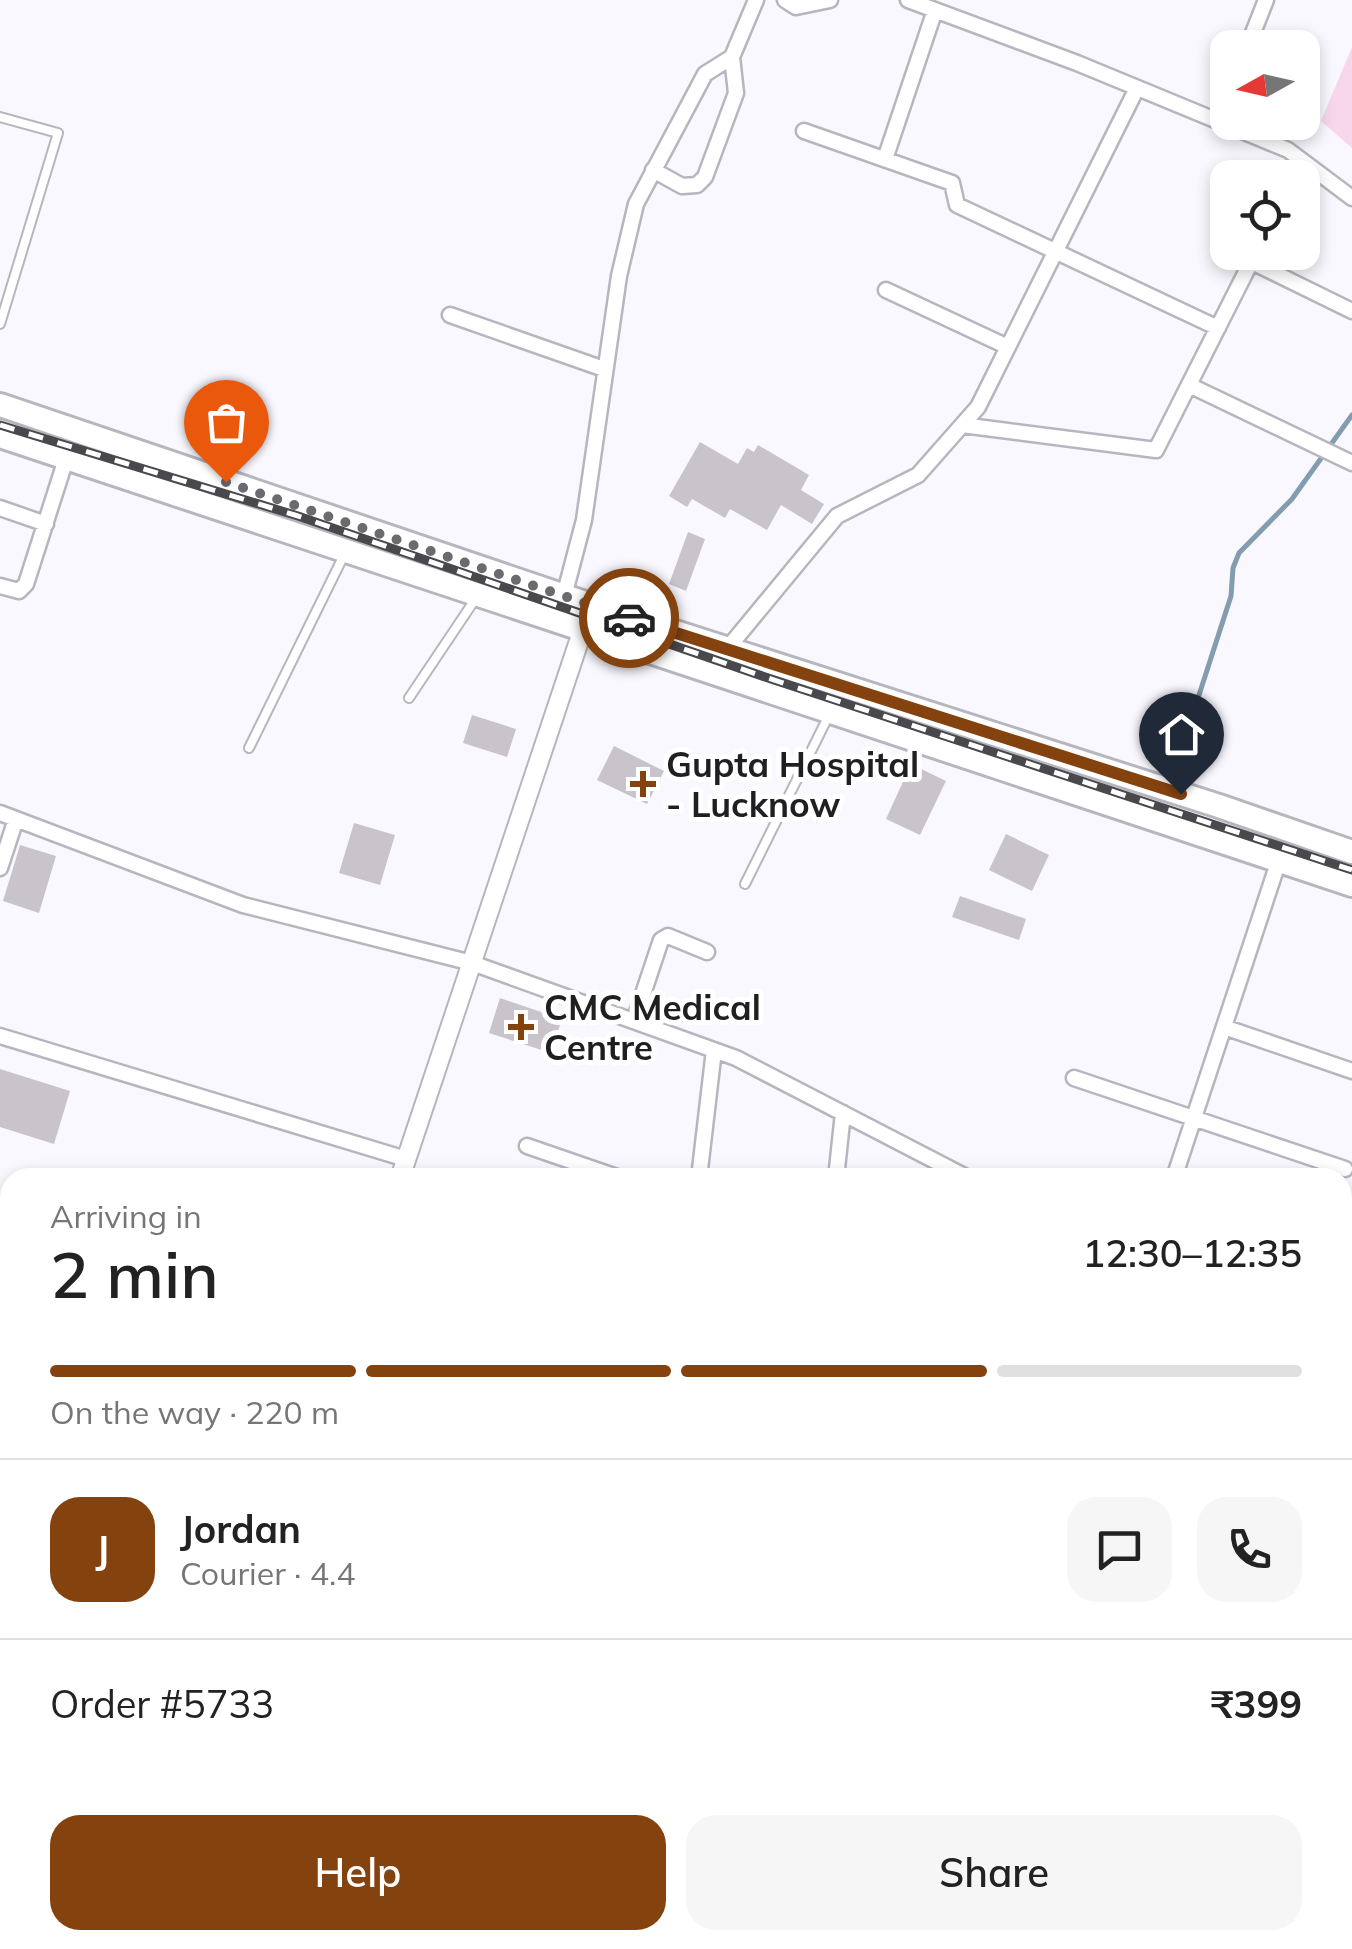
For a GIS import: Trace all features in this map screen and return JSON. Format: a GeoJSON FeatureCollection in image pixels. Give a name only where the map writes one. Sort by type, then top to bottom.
{"type":"FeatureCollection","features":[{"type":"Feature","properties":{"kind":"highway"},"geometry":{"type":"LineString","coordinates":[[0,405],[727,650],[1352,852]]}},
{"type":"Feature","properties":{"kind":"highway"},"geometry":{"type":"LineString","coordinates":[[0,436],[1352,885]]}},
{"type":"Feature","properties":{"kind":"street"},"geometry":{"type":"LineString","coordinates":[[653,170],[682,186],[697,185],[705,177],[736,92],[732,57],[756,0]]}},
{"type":"Feature","properties":{"kind":"street"},"geometry":{"type":"LineString","coordinates":[[785,0],[796,7],[830,0]]}},
{"type":"Feature","properties":{"kind":"street"},"geometry":{"type":"LineString","coordinates":[[908,0],[1210,118]]}},
{"type":"Feature","properties":{"kind":"street"},"geometry":{"type":"LineString","coordinates":[[1254,30],[1266,0]]}},
{"type":"Feature","properties":{"kind":"street"},"geometry":{"type":"LineString","coordinates":[[885,159],[935,10]]}},
{"type":"Feature","properties":{"kind":"street"},"geometry":{"type":"LineString","coordinates":[[564,596],[584,520],[619,276],[636,204],[705,74],[732,57]]}},
{"type":"Feature","properties":{"kind":"street"},"geometry":{"type":"LineString","coordinates":[[727,650],[836,516],[918,475],[978,407],[1137,88]]}},
{"type":"Feature","properties":{"kind":"street"},"geometry":{"type":"LineString","coordinates":[[804,130],[952,183],[957,205],[1218,328]]}},
{"type":"Feature","properties":{"kind":"street"},"geometry":{"type":"LineString","coordinates":[[1264,140],[1302,160]]}},
{"type":"Feature","properties":{"kind":"street"},"geometry":{"type":"LineString","coordinates":[[1320,174],[1352,198]]}},
{"type":"Feature","properties":{"kind":"street"},"geometry":{"type":"LineString","coordinates":[[962,424],[1156,450],[1247,270]]}},
{"type":"Feature","properties":{"kind":"street"},"geometry":{"type":"LineString","coordinates":[[1278,270],[1352,311]]}},
{"type":"Feature","properties":{"kind":"street"},"geometry":{"type":"LineString","coordinates":[[886,290],[1008,346]]}},
{"type":"Feature","properties":{"kind":"street"},"geometry":{"type":"LineString","coordinates":[[450,315],[604,369]]}},
{"type":"Feature","properties":{"kind":"street"},"geometry":{"type":"LineString","coordinates":[[1189,385],[1352,463]]}},
{"type":"Feature","properties":{"kind":"street"},"geometry":{"type":"LineString","coordinates":[[0,586],[19,591],[26,584],[66,459]]}},
{"type":"Feature","properties":{"kind":"street"},"geometry":{"type":"LineString","coordinates":[[0,508],[46,524]]}},
{"type":"Feature","properties":{"kind":"street"},"geometry":{"type":"LineString","coordinates":[[0,1036],[403,1168],[591,605]]}},
{"type":"Feature","properties":{"kind":"street"},"geometry":{"type":"LineString","coordinates":[[0,813],[243,905],[472,963],[736,1058],[949,1168]]}},
{"type":"Feature","properties":{"kind":"street"},"geometry":{"type":"LineString","coordinates":[[0,868],[16,819]]}},
{"type":"Feature","properties":{"kind":"street"},"geometry":{"type":"LineString","coordinates":[[1177,1168],[1278,862]]}},
{"type":"Feature","properties":{"kind":"street"},"geometry":{"type":"LineString","coordinates":[[634,1022],[661,940],[668,936],[707,952]]}},
{"type":"Feature","properties":{"kind":"street"},"geometry":{"type":"LineString","coordinates":[[1224,1027],[1352,1072]]}},
{"type":"Feature","properties":{"kind":"street"},"geometry":{"type":"LineString","coordinates":[[700,1168],[714,1050]]}},
{"type":"Feature","properties":{"kind":"street"},"geometry":{"type":"LineString","coordinates":[[1074,1078],[1343,1168]]}},
{"type":"Feature","properties":{"kind":"street"},"geometry":{"type":"LineString","coordinates":[[837,1168],[843,1113]]}},
{"type":"Feature","properties":{"kind":"street"},"geometry":{"type":"LineString","coordinates":[[527,1146],[574,1168]]}},
{"type":"Feature","properties":{"kind":"lane"},"geometry":{"type":"LineString","coordinates":[[0,117],[58,133],[0,324]]}},
{"type":"Feature","properties":{"kind":"lane"},"geometry":{"type":"LineString","coordinates":[[249,748],[346,550]]}},
{"type":"Feature","properties":{"kind":"lane"},"geometry":{"type":"LineString","coordinates":[[409,698],[478,594]]}},
{"type":"Feature","properties":{"kind":"lane"},"geometry":{"type":"LineString","coordinates":[[744,884],[830,712]]}},
{"type":"Feature","properties":{"kind":"shaded area"},"geometry":{"type":"Polygon","coordinates":[[[1352,47],[1352,148],[1321,121],[1352,47]]]}},
{"type":"Feature","properties":{"kind":"building"},"geometry":{"type":"Polygon","coordinates":[[[700,442],[738,464],[747,448],[754,452],[758,445],[809,475],[801,490],[824,504],[812,524],[781,505],[767,530],[730,509],[725,518],[692,499],[687,507],[669,496],[700,442]]]}},
{"type":"Feature","properties":{"kind":"building"},"geometry":{"type":"Polygon","coordinates":[[[688,532],[705,539],[686,591],[669,584],[688,532]]]}},
{"type":"Feature","properties":{"kind":"building"},"geometry":{"type":"Polygon","coordinates":[[[472,715],[516,729],[507,757],[463,743],[472,715]]]}},
{"type":"Feature","properties":{"kind":"building"},"geometry":{"type":"Polygon","coordinates":[[[614,746],[664,771],[647,804],[597,780],[614,746]]]}},
{"type":"Feature","properties":{"kind":"building"},"geometry":{"type":"Polygon","coordinates":[[[911,764],[946,781],[920,835],[886,819],[911,764]]]}},
{"type":"Feature","properties":{"kind":"building"},"geometry":{"type":"Polygon","coordinates":[[[354,823],[395,835],[380,885],[339,873],[354,823]]]}},
{"type":"Feature","properties":{"kind":"building"},"geometry":{"type":"Polygon","coordinates":[[[1006,834],[1049,855],[1032,891],[989,870],[1006,834]]]}},
{"type":"Feature","properties":{"kind":"building"},"geometry":{"type":"Polygon","coordinates":[[[20,845],[56,856],[39,913],[3,901],[20,845]]]}},
{"type":"Feature","properties":{"kind":"building"},"geometry":{"type":"Polygon","coordinates":[[[960,896],[1026,919],[1019,940],[952,917],[960,896]]]}},
{"type":"Feature","properties":{"kind":"building"},"geometry":{"type":"Polygon","coordinates":[[[500,998],[562,1019],[551,1053],[489,1033],[500,998]]]}},
{"type":"Feature","properties":{"kind":"building"},"geometry":{"type":"Polygon","coordinates":[[[0,1069],[70,1091],[54,1144],[0,1127],[0,1069]]]}},
{"type":"Feature","properties":{"kind":"waterway"},"geometry":{"type":"LineString","coordinates":[[1178,760],[1231,596],[1233,568],[1239,553],[1292,499],[1352,415]]}},
{"type":"Feature","properties":{"kind":"railway"},"geometry":{"type":"LineString","coordinates":[[0,425],[298,516],[768,678],[1352,870]]}},
{"type":"Feature","properties":{"kind":"way so far"},"geometry":{"type":"LineString","coordinates":[[226,482],[629,618]]}},
{"type":"Feature","properties":{"kind":"place","name":"Gupta Hospital - Lucknow"},"geometry":{"type":"Point","coordinates":[643,784]}},
{"type":"Feature","properties":{"kind":"place","name":"CMC Medical Centre"},"geometry":{"type":"Point","coordinates":[521,1027]}},
{"type":"Feature","properties":{"kind":"route"},"geometry":{"type":"LineString","coordinates":[[629,618],[1181,794]]}}]}
